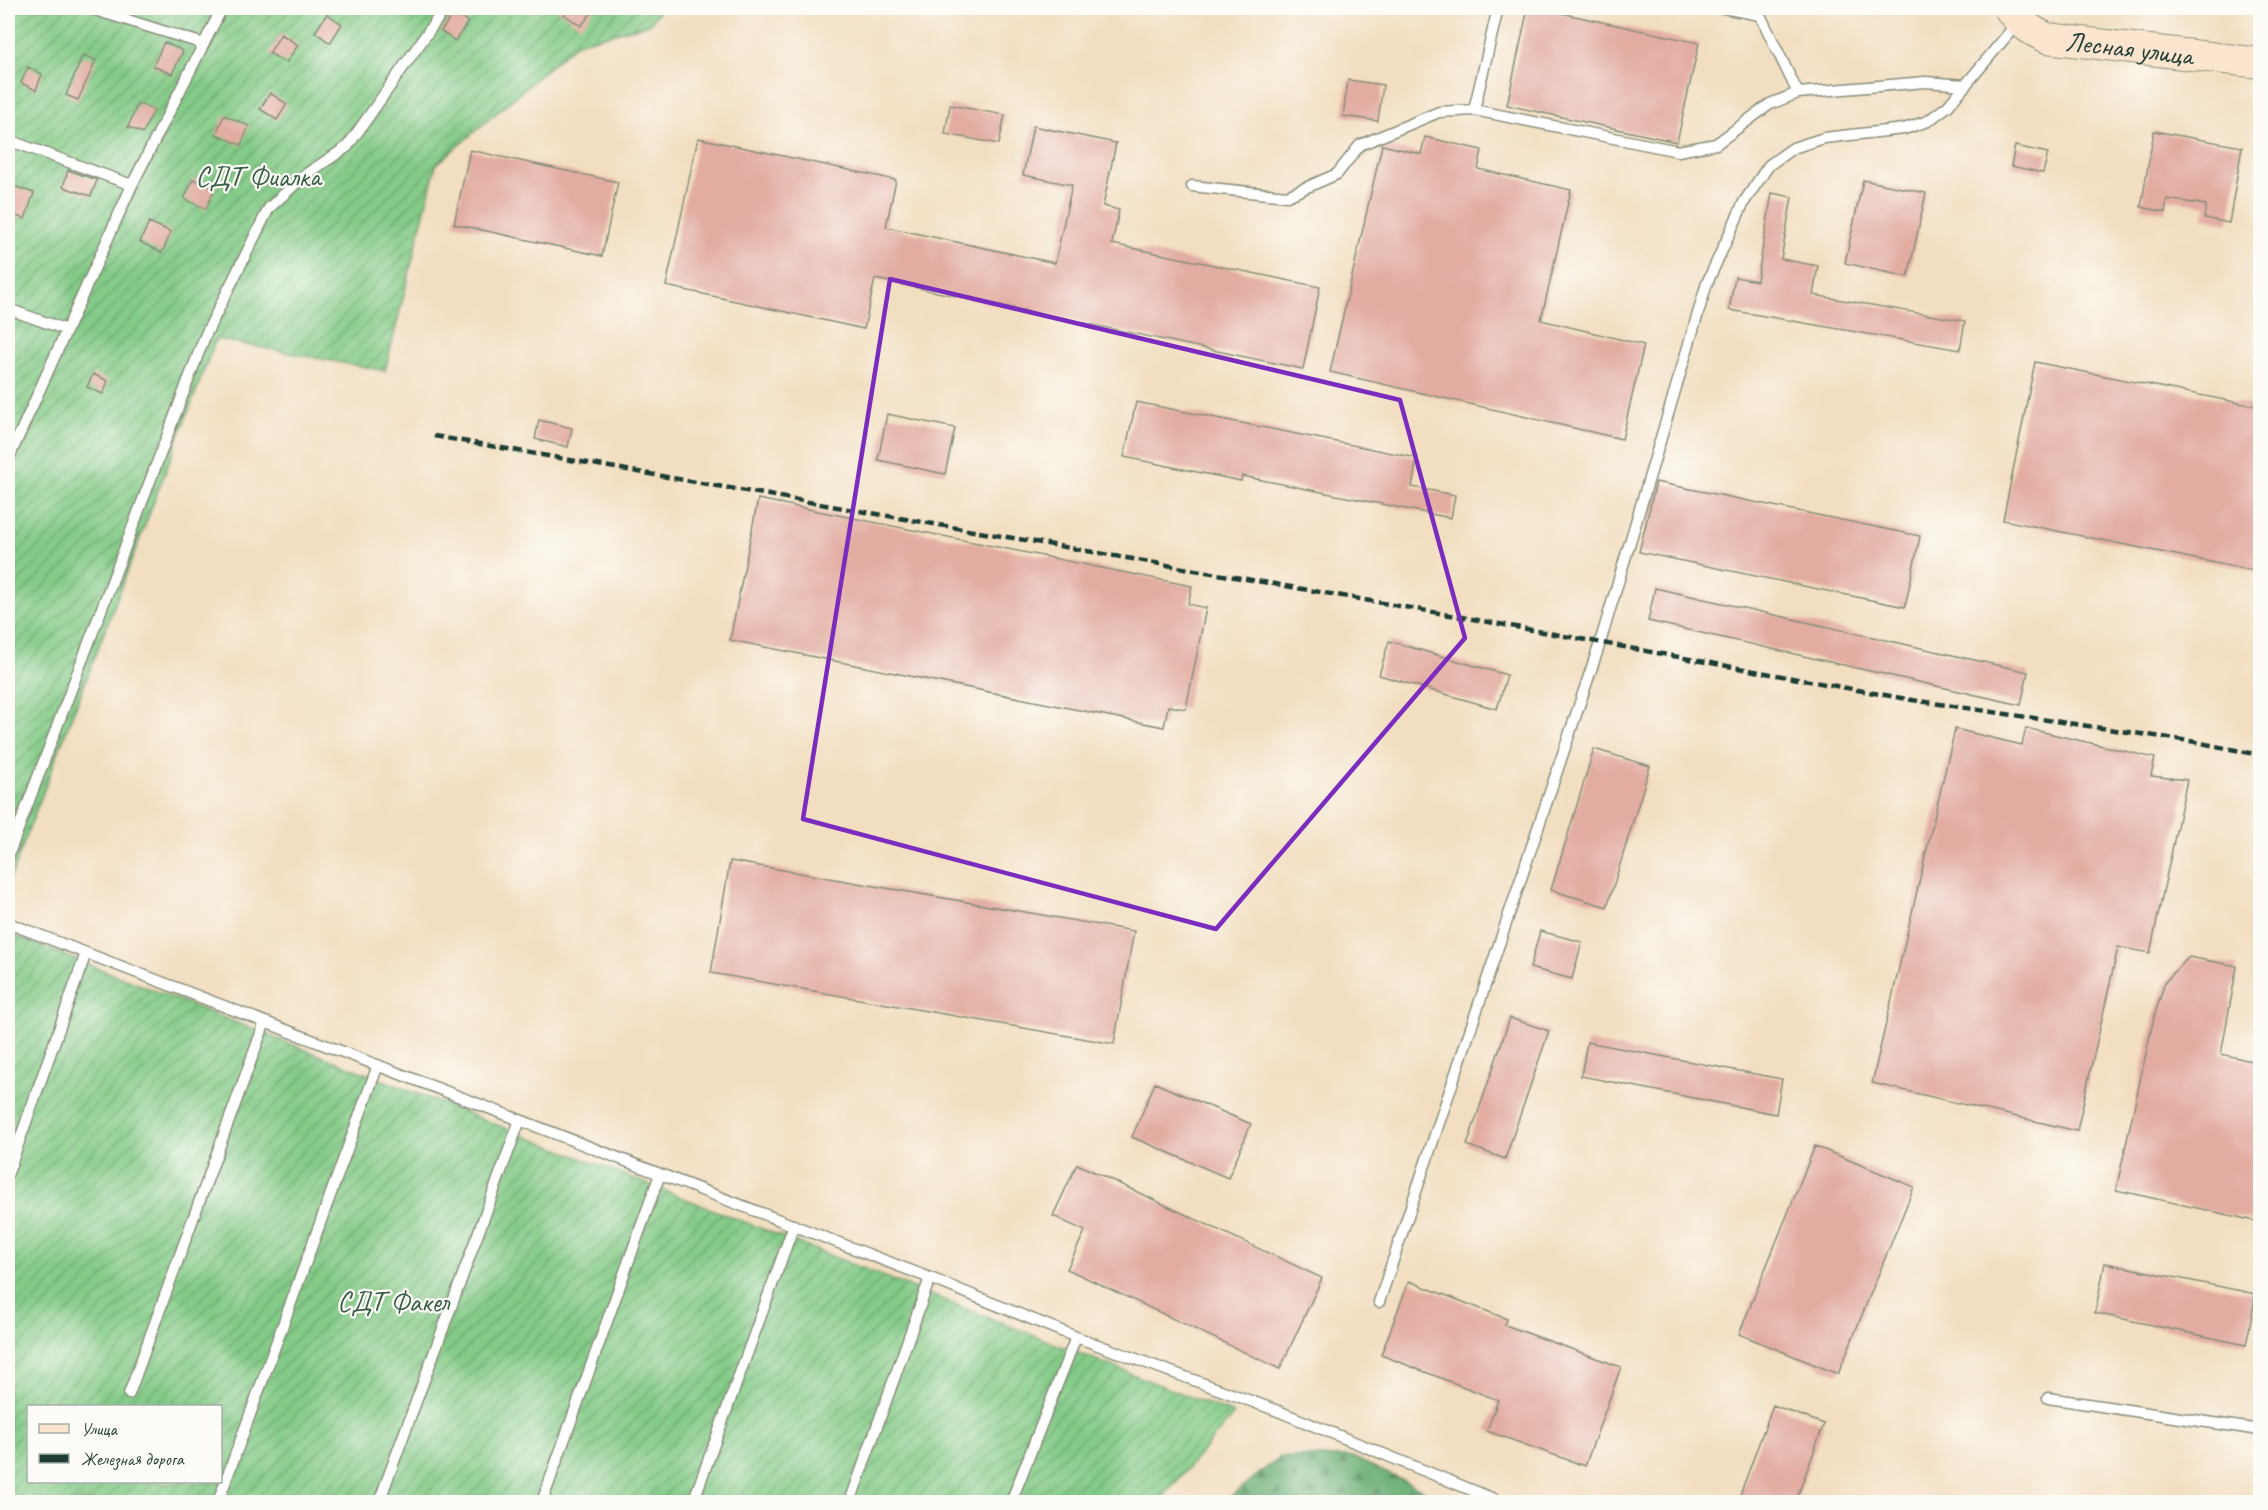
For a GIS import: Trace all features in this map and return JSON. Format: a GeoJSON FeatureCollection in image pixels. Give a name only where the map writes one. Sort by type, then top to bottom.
{"type":"FeatureCollection","features":[{"type":"Feature","properties":{"kind":"street","name":"Лесная улица"},"geometry":{"type":"LineString","coordinates":[[2014,14],[2031,31],[2047,38],[2260,63]]}},
{"type":"Feature","properties":{"kind":"lane"},"geometry":{"type":"LineString","coordinates":[[89,8],[204,44]]}},
{"type":"Feature","properties":{"kind":"lane"},"geometry":{"type":"LineString","coordinates":[[8,459],[132,185],[222,8]]}},
{"type":"Feature","properties":{"kind":"lane"},"geometry":{"type":"LineString","coordinates":[[8,856],[205,336],[269,208],[305,175],[346,147],[445,8]]}},
{"type":"Feature","properties":{"kind":"lane"},"geometry":{"type":"LineString","coordinates":[[1474,110],[1498,8]]}},
{"type":"Feature","properties":{"kind":"lane"},"geometry":{"type":"LineString","coordinates":[[1723,8],[1760,15],[1798,93]]}},
{"type":"Feature","properties":{"kind":"lane"},"geometry":{"type":"LineString","coordinates":[[1379,1302],[1600,643],[1707,283],[1744,202],[1769,165],[1793,148],[1824,138],[1904,129],[1928,121],[1948,106],[1966,85],[2014,14]]}},
{"type":"Feature","properties":{"kind":"lane"},"geometry":{"type":"LineString","coordinates":[[1192,186],[1287,196],[1336,174],[1360,145],[1439,112],[1474,110],[1678,151],[1716,144],[1770,104],[1798,93],[1925,82],[1966,85]]}},
{"type":"Feature","properties":{"kind":"lane"},"geometry":{"type":"LineString","coordinates":[[8,140],[132,185]]}},
{"type":"Feature","properties":{"kind":"lane"},"geometry":{"type":"LineString","coordinates":[[8,309],[67,330]]}},
{"type":"Feature","properties":{"kind":"lane"},"geometry":{"type":"LineString","coordinates":[[8,923],[794,1225],[1076,1337],[1278,1411],[1501,1503]]}},
{"type":"Feature","properties":{"kind":"lane"},"geometry":{"type":"LineString","coordinates":[[8,1173],[86,953]]}},
{"type":"Feature","properties":{"kind":"lane"},"geometry":{"type":"LineString","coordinates":[[129,1394],[266,1022]]}},
{"type":"Feature","properties":{"kind":"lane"},"geometry":{"type":"LineString","coordinates":[[218,1503],[378,1065]]}},
{"type":"Feature","properties":{"kind":"lane"},"geometry":{"type":"LineString","coordinates":[[379,1503],[520,1120]]}},
{"type":"Feature","properties":{"kind":"lane"},"geometry":{"type":"LineString","coordinates":[[542,1503],[660,1174]]}},
{"type":"Feature","properties":{"kind":"lane"},"geometry":{"type":"LineString","coordinates":[[693,1503],[794,1225]]}},
{"type":"Feature","properties":{"kind":"lane"},"geometry":{"type":"LineString","coordinates":[[850,1503],[930,1278]]}},
{"type":"Feature","properties":{"kind":"lane"},"geometry":{"type":"LineString","coordinates":[[1011,1503],[1076,1337]]}},
{"type":"Feature","properties":{"kind":"lane"},"geometry":{"type":"LineString","coordinates":[[2048,1398],[2260,1430]]}},
{"type":"Feature","properties":{"kind":"highlighted area"},"geometry":{"type":"Polygon","coordinates":[[[890,279],[1400,400],[1465,638],[1216,929],[803,819],[890,279]]]}},
{"type":"Feature","properties":{"kind":"green space","name":"СДТ Фиалка"},"geometry":{"type":"Polygon","coordinates":[[[8,8],[661,8],[649,24],[577,43],[436,165],[385,371],[216,339],[8,884],[8,8]]]}},
{"type":"Feature","properties":{"kind":"green space","name":"СДТ Факел"},"geometry":{"type":"Polygon","coordinates":[[[8,933],[1234,1414],[1159,1502],[8,1502],[8,933]]]}},
{"type":"Feature","properties":{"kind":"green space"},"geometry":{"type":"Polygon","coordinates":[[[1280,1457],[1352,1457],[1449,1502],[1224,1502],[1280,1457]]]}},
{"type":"Feature","properties":{"kind":"building"},"geometry":{"type":"Polygon","coordinates":[[[555,8],[595,8],[581,26],[555,8]]]}},
{"type":"Feature","properties":{"kind":"building"},"geometry":{"type":"Polygon","coordinates":[[[1528,8],[1538,8],[1699,43],[1677,142],[1507,105],[1528,8]]]}},
{"type":"Feature","properties":{"kind":"building"},"geometry":{"type":"Polygon","coordinates":[[[454,12],[468,22],[455,41],[441,31],[454,12]]]}},
{"type":"Feature","properties":{"kind":"building"},"geometry":{"type":"Polygon","coordinates":[[[327,14],[342,24],[330,43],[315,32],[327,14]]]}},
{"type":"Feature","properties":{"kind":"building"},"geometry":{"type":"Polygon","coordinates":[[[281,34],[298,45],[286,63],[269,53],[281,34]]]}},
{"type":"Feature","properties":{"kind":"building"},"geometry":{"type":"Polygon","coordinates":[[[164,42],[183,51],[172,74],[153,66],[164,42]]]}},
{"type":"Feature","properties":{"kind":"building"},"geometry":{"type":"Polygon","coordinates":[[[83,55],[96,60],[78,100],[66,95],[83,55]]]}},
{"type":"Feature","properties":{"kind":"building"},"geometry":{"type":"Polygon","coordinates":[[[28,67],[42,74],[36,90],[21,83],[28,67]]]}},
{"type":"Feature","properties":{"kind":"building"},"geometry":{"type":"Polygon","coordinates":[[[1348,80],[1383,85],[1378,121],[1343,116],[1348,80]]]}},
{"type":"Feature","properties":{"kind":"building"},"geometry":{"type":"Polygon","coordinates":[[[270,93],[287,104],[277,120],[260,109],[270,93]]]}},
{"type":"Feature","properties":{"kind":"building"},"geometry":{"type":"Polygon","coordinates":[[[138,103],[154,110],[143,133],[128,127],[138,103]]]}},
{"type":"Feature","properties":{"kind":"building"},"geometry":{"type":"Polygon","coordinates":[[[950,105],[1005,115],[999,144],[945,134],[950,105]]]}},
{"type":"Feature","properties":{"kind":"building"},"geometry":{"type":"Polygon","coordinates":[[[224,115],[249,126],[241,145],[216,134],[224,115]]]}},
{"type":"Feature","properties":{"kind":"building"},"geometry":{"type":"Polygon","coordinates":[[[1033,126],[1116,143],[1103,206],[1119,210],[1112,244],[1320,287],[1303,369],[875,279],[864,329],[666,286],[698,138],[896,180],[886,227],[1055,263],[1072,185],[1023,175],[1033,126]]]}},
{"type":"Feature","properties":{"kind":"building"},"geometry":{"type":"Polygon","coordinates":[[[2154,131],[2242,147],[2229,223],[2204,218],[2206,205],[2167,199],[2165,212],[2141,207],[2154,131]]]}},
{"type":"Feature","properties":{"kind":"building"},"geometry":{"type":"Polygon","coordinates":[[[1425,137],[1482,150],[1478,169],[1571,190],[1541,320],[1644,345],[1622,439],[1330,372],[1382,145],[1421,154],[1425,137]]]}},
{"type":"Feature","properties":{"kind":"building"},"geometry":{"type":"Polygon","coordinates":[[[2015,146],[2048,153],[2043,173],[2011,166],[2015,146]]]}},
{"type":"Feature","properties":{"kind":"building"},"geometry":{"type":"Polygon","coordinates":[[[470,150],[618,182],[602,256],[454,224],[470,150]]]}},
{"type":"Feature","properties":{"kind":"building"},"geometry":{"type":"Polygon","coordinates":[[[68,170],[97,180],[91,196],[63,187],[68,170]]]}},
{"type":"Feature","properties":{"kind":"building"},"geometry":{"type":"Polygon","coordinates":[[[193,179],[215,188],[206,209],[184,199],[193,179]]]}},
{"type":"Feature","properties":{"kind":"building"},"geometry":{"type":"Polygon","coordinates":[[[1863,180],[1926,193],[1908,277],[1845,263],[1863,180]]]}},
{"type":"Feature","properties":{"kind":"building"},"geometry":{"type":"Polygon","coordinates":[[[13,186],[34,193],[25,219],[8,213],[13,186]]]}},
{"type":"Feature","properties":{"kind":"building"},"geometry":{"type":"Polygon","coordinates":[[[1772,193],[1792,197],[1781,259],[1818,266],[1813,295],[1965,321],[1960,350],[1729,310],[1735,277],[1757,281],[1772,193]]]}},
{"type":"Feature","properties":{"kind":"building"},"geometry":{"type":"Polygon","coordinates":[[[149,222],[171,232],[162,253],[140,242],[149,222]]]}},
{"type":"Feature","properties":{"kind":"building"},"geometry":{"type":"Polygon","coordinates":[[[2035,362],[2260,407],[2260,572],[2003,520],[2035,362]]]}},
{"type":"Feature","properties":{"kind":"building"},"geometry":{"type":"Polygon","coordinates":[[[93,374],[108,381],[103,394],[87,387],[93,374]]]}},
{"type":"Feature","properties":{"kind":"building"},"geometry":{"type":"Polygon","coordinates":[[[1136,402],[1417,458],[1412,487],[1455,495],[1451,518],[1242,476],[1241,481],[1124,457],[1136,402]]]}},
{"type":"Feature","properties":{"kind":"building"},"geometry":{"type":"Polygon","coordinates":[[[887,414],[955,428],[945,474],[878,460],[887,414]]]}},
{"type":"Feature","properties":{"kind":"building"},"geometry":{"type":"Polygon","coordinates":[[[539,420],[572,428],[568,447],[535,439],[539,420]]]}},
{"type":"Feature","properties":{"kind":"building"},"geometry":{"type":"Polygon","coordinates":[[[1656,482],[1920,536],[1905,607],[1639,552],[1656,482]]]}},
{"type":"Feature","properties":{"kind":"building"},"geometry":{"type":"Polygon","coordinates":[[[758,499],[1192,586],[1188,604],[1206,608],[1186,709],[1168,706],[1164,727],[730,640],[758,499]]]}},
{"type":"Feature","properties":{"kind":"building"},"geometry":{"type":"Polygon","coordinates":[[[1655,588],[2028,672],[2021,705],[1648,621],[1655,588]]]}},
{"type":"Feature","properties":{"kind":"building"},"geometry":{"type":"Polygon","coordinates":[[[1389,641],[1507,675],[1497,709],[1379,675],[1389,641]]]}},
{"type":"Feature","properties":{"kind":"building"},"geometry":{"type":"Polygon","coordinates":[[[2026,728],[2155,758],[2151,776],[2187,780],[2150,953],[2118,947],[2077,1131],[1872,1083],[1955,729],[2022,745],[2026,728]]]}},
{"type":"Feature","properties":{"kind":"building"},"geometry":{"type":"Polygon","coordinates":[[[1594,749],[1650,766],[1607,907],[1551,890],[1594,749]]]}},
{"type":"Feature","properties":{"kind":"building"},"geometry":{"type":"Polygon","coordinates":[[[730,861],[1134,931],[1114,1044],[711,973],[730,861]]]}},
{"type":"Feature","properties":{"kind":"building"},"geometry":{"type":"Polygon","coordinates":[[[1540,931],[1582,942],[1572,979],[1530,968],[1540,931]]]}},
{"type":"Feature","properties":{"kind":"building"},"geometry":{"type":"Polygon","coordinates":[[[2189,957],[2237,966],[2221,1054],[2260,1063],[2260,1222],[2116,1190],[2154,1017],[2165,982],[2189,957]]]}},
{"type":"Feature","properties":{"kind":"building"},"geometry":{"type":"Polygon","coordinates":[[[1510,1018],[1549,1031],[1505,1159],[1467,1145],[1510,1018]]]}},
{"type":"Feature","properties":{"kind":"building"},"geometry":{"type":"Polygon","coordinates":[[[1587,1042],[1782,1079],[1776,1114],[1581,1076],[1587,1042]]]}},
{"type":"Feature","properties":{"kind":"building"},"geometry":{"type":"Polygon","coordinates":[[[1155,1083],[1251,1124],[1228,1178],[1132,1137],[1155,1083]]]}},
{"type":"Feature","properties":{"kind":"building"},"geometry":{"type":"Polygon","coordinates":[[[1815,1146],[1914,1187],[1838,1374],[1739,1334],[1815,1146]]]}},
{"type":"Feature","properties":{"kind":"building"},"geometry":{"type":"Polygon","coordinates":[[[1077,1164],[1322,1278],[1280,1369],[1067,1269],[1085,1231],[1053,1216],[1077,1164]]]}},
{"type":"Feature","properties":{"kind":"building"},"geometry":{"type":"Polygon","coordinates":[[[2105,1263],[2256,1294],[2246,1345],[2095,1313],[2105,1263]]]}},
{"type":"Feature","properties":{"kind":"building"},"geometry":{"type":"Polygon","coordinates":[[[1409,1281],[1507,1319],[1505,1325],[1621,1367],[1585,1466],[1487,1431],[1498,1400],[1381,1355],[1409,1281]]]}},
{"type":"Feature","properties":{"kind":"building"},"geometry":{"type":"Polygon","coordinates":[[[1773,1405],[1824,1424],[1795,1503],[1737,1503],[1773,1405]]]}},
{"type":"Feature","properties":{"kind":"railway"},"geometry":{"type":"LineString","coordinates":[[434,436],[1456,616],[1912,700],[2196,742],[2260,755]]}}]}
